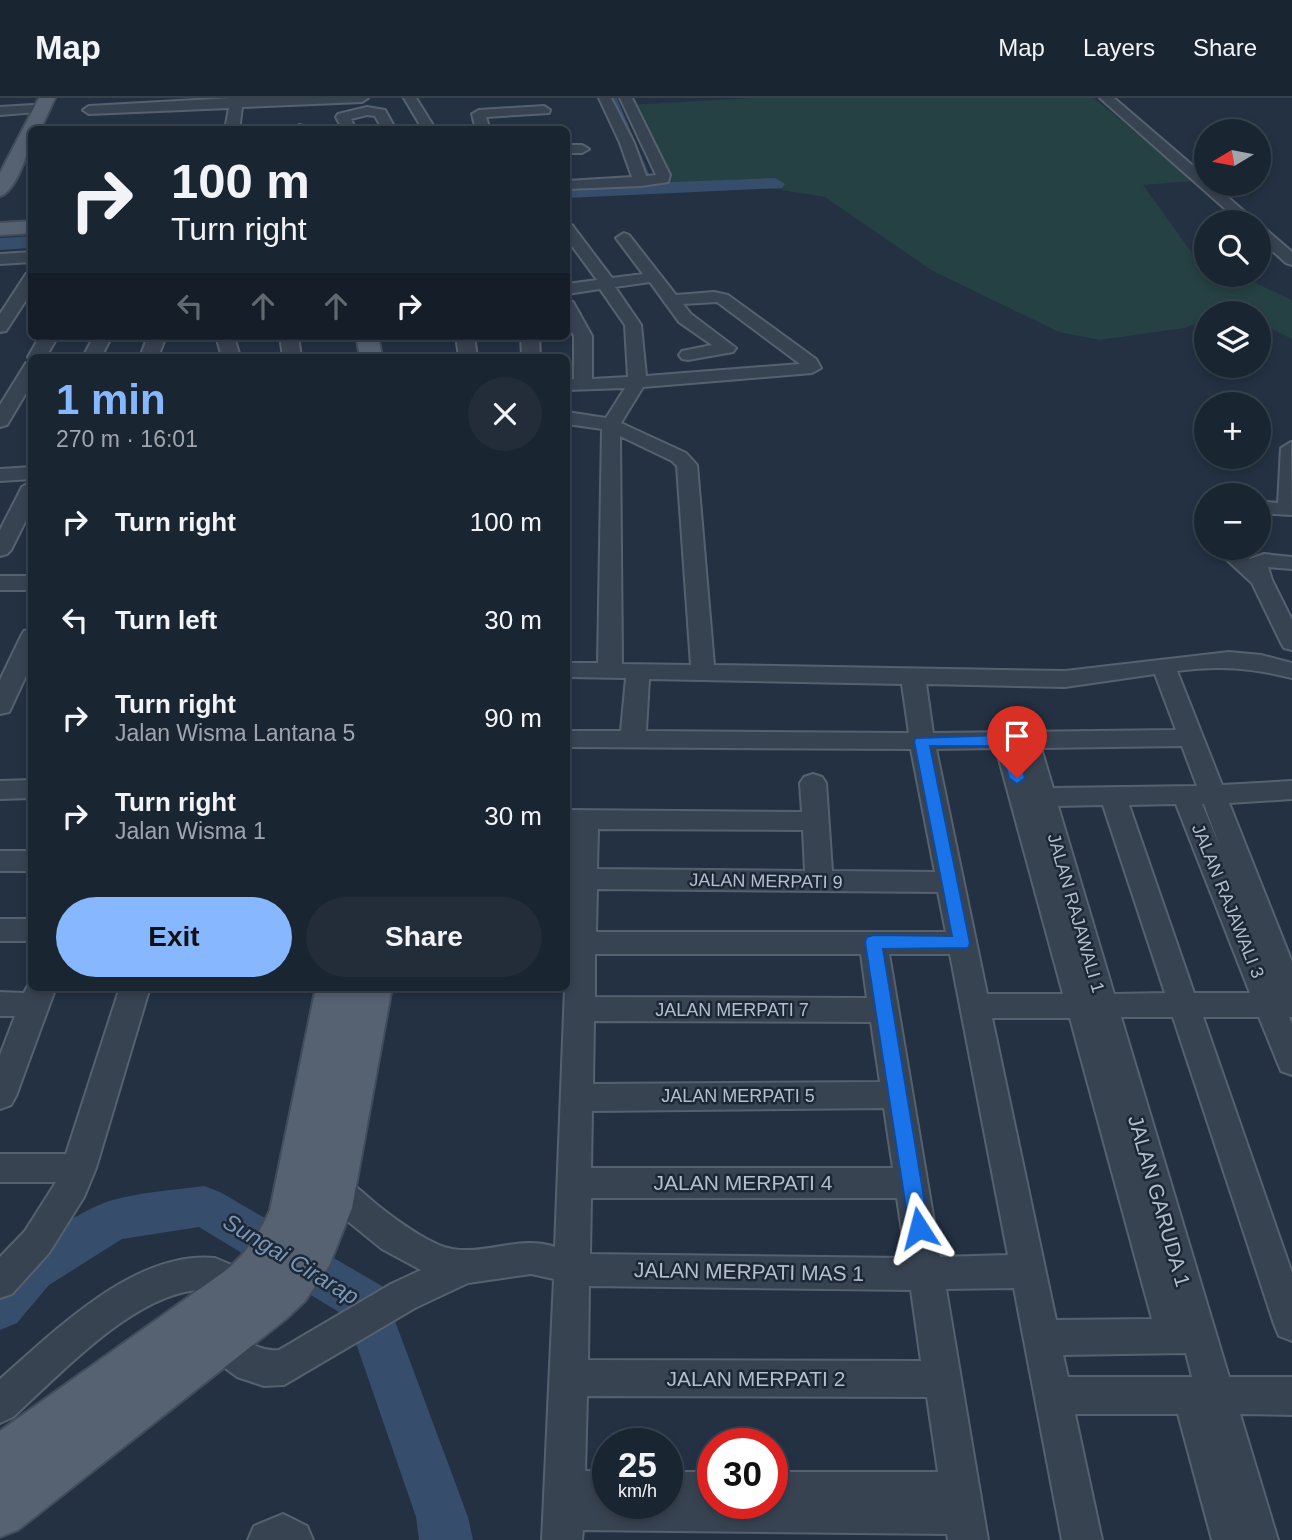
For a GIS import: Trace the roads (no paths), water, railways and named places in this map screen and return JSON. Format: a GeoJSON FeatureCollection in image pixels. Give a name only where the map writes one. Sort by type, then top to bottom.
{"type":"FeatureCollection","features":[{"type":"Feature","properties":{"kind":"main road"},"geometry":{"type":"LineString","coordinates":[[33,126],[47,98]]}},
{"type":"Feature","properties":{"kind":"main road"},"geometry":{"type":"LineString","coordinates":[[0,167],[35,104]]}},
{"type":"Feature","properties":{"kind":"main road"},"geometry":{"type":"LineString","coordinates":[[0,191],[28,136]]}},
{"type":"Feature","properties":{"kind":"main road"},"geometry":{"type":"LineString","coordinates":[[0,231],[28,230]]}},
{"type":"Feature","properties":{"kind":"main road"},"geometry":{"type":"LineString","coordinates":[[0,1460],[263,1281],[314,1252],[310,1209],[335,991]]}},
{"type":"Feature","properties":{"kind":"main road"},"geometry":{"type":"LineString","coordinates":[[310,1209],[372,991]]}},
{"type":"Feature","properties":{"kind":"main road"},"geometry":{"type":"LineString","coordinates":[[0,1512],[222,1344],[263,1281]]}},
{"type":"Feature","properties":{"kind":"street"},"geometry":{"type":"LineString","coordinates":[[91,104],[85,119],[90,122],[235,112],[362,98]]}},
{"type":"Feature","properties":{"kind":"street"},"geometry":{"type":"LineString","coordinates":[[605,98],[649,181]]}},
{"type":"Feature","properties":{"kind":"street"},"geometry":{"type":"LineString","coordinates":[[570,185],[663,179],[625,98]]}},
{"type":"Feature","properties":{"kind":"street"},"geometry":{"type":"LineString","coordinates":[[1106,98],[1235,210]]}},
{"type":"Feature","properties":{"kind":"street"},"geometry":{"type":"LineString","coordinates":[[411,99],[422,120],[429,126]]}},
{"type":"Feature","properties":{"kind":"street"},"geometry":{"type":"LineString","coordinates":[[0,111],[35,104]]}},
{"type":"Feature","properties":{"kind":"street"},"geometry":{"type":"LineString","coordinates":[[482,126],[478,110],[542,104],[548,126]]}},
{"type":"Feature","properties":{"kind":"street"},"geometry":{"type":"LineString","coordinates":[[348,126],[343,117],[371,111],[380,113],[388,126]]}},
{"type":"Feature","properties":{"kind":"street"},"geometry":{"type":"LineString","coordinates":[[235,112],[319,113]]}},
{"type":"Feature","properties":{"kind":"street"},"geometry":{"type":"LineString","coordinates":[[570,149],[582,149]]}},
{"type":"Feature","properties":{"kind":"street"},"geometry":{"type":"LineString","coordinates":[[570,232],[633,325],[636,384],[611,425],[610,670]]}},
{"type":"Feature","properties":{"kind":"street"},"geometry":{"type":"LineString","coordinates":[[624,238],[685,318],[727,348],[688,355]]}},
{"type":"Feature","properties":{"kind":"street"},"geometry":{"type":"LineString","coordinates":[[1271,241],[1292,260]]}},
{"type":"Feature","properties":{"kind":"street"},"geometry":{"type":"LineString","coordinates":[[0,259],[28,257]]}},
{"type":"Feature","properties":{"kind":"street"},"geometry":{"type":"LineString","coordinates":[[570,287],[653,276]]}},
{"type":"Feature","properties":{"kind":"street"},"geometry":{"type":"LineString","coordinates":[[0,327],[28,283]]}},
{"type":"Feature","properties":{"kind":"street"},"geometry":{"type":"LineString","coordinates":[[570,312],[583,336],[575,385],[636,384],[813,368],[722,298],[671,300]]}},
{"type":"Feature","properties":{"kind":"street"},"geometry":{"type":"LineString","coordinates":[[685,318],[689,380]]}},
{"type":"Feature","properties":{"kind":"street"},"geometry":{"type":"LineString","coordinates":[[0,375],[28,372]]}},
{"type":"Feature","properties":{"kind":"street"},"geometry":{"type":"LineString","coordinates":[[0,421],[28,375]]}},
{"type":"Feature","properties":{"kind":"street"},"geometry":{"type":"LineString","coordinates":[[570,418],[589,419],[611,425],[679,457],[687,465],[703,671]]}},
{"type":"Feature","properties":{"kind":"street"},"geometry":{"type":"LineString","coordinates":[[1271,509],[1288,510],[1291,448]]}},
{"type":"Feature","properties":{"kind":"street"},"geometry":{"type":"LineString","coordinates":[[0,475],[28,473]]}},
{"type":"Feature","properties":{"kind":"street"},"geometry":{"type":"LineString","coordinates":[[0,550],[28,495]]}},
{"type":"Feature","properties":{"kind":"street"},"geometry":{"type":"LineString","coordinates":[[1238,560],[1261,580]]}},
{"type":"Feature","properties":{"kind":"street"},"geometry":{"type":"LineString","coordinates":[[1292,563],[1259,561],[1257,564],[1261,580],[1292,643]]}},
{"type":"Feature","properties":{"kind":"street"},"geometry":{"type":"LineString","coordinates":[[0,583],[28,583]]}},
{"type":"Feature","properties":{"kind":"street"},"geometry":{"type":"LineString","coordinates":[[0,706],[28,645]]}},
{"type":"Feature","properties":{"kind":"street"},"geometry":{"type":"LineString","coordinates":[[570,670],[703,671],[990,680],[1065,679],[1229,659],[1261,662],[1292,671]]}},
{"type":"Feature","properties":{"kind":"street","name":"JALAN RAJAWALI 3"},"geometry":{"type":"LineString","coordinates":[[1163,665],[1192,738],[1200,796],[1285,1004],[1292,1062]]}},
{"type":"Feature","properties":{"kind":"street"},"geometry":{"type":"LineString","coordinates":[[634,739],[638,670]]}},
{"type":"Feature","properties":{"kind":"street"},"geometry":{"type":"LineString","coordinates":[[913,676],[922,741],[949,882],[1082,1540]]}},
{"type":"Feature","properties":{"kind":"street"},"geometry":{"type":"LineString","coordinates":[[570,739],[922,741],[1192,738]]}},
{"type":"Feature","properties":{"kind":"street","name":"JALAN GARUDA 1"},"geometry":{"type":"LineString","coordinates":[[1016,740],[1204,1396]]}},
{"type":"Feature","properties":{"kind":"street"},"geometry":{"type":"LineString","coordinates":[[813,783],[819,876]]}},
{"type":"Feature","properties":{"kind":"street"},"geometry":{"type":"LineString","coordinates":[[0,789],[28,789]]}},
{"type":"Feature","properties":{"kind":"street"},"geometry":{"type":"LineString","coordinates":[[1113,797],[1292,1324]]}},
{"type":"Feature","properties":{"kind":"street"},"geometry":{"type":"LineString","coordinates":[[1033,798],[1289,797]]}},
{"type":"Feature","properties":{"kind":"street"},"geometry":{"type":"LineString","coordinates":[[564,1514],[582,943],[575,875],[576,819],[814,821]]}},
{"type":"Feature","properties":{"kind":"street"},"geometry":{"type":"LineString","coordinates":[[0,861],[28,861]]}},
{"type":"Feature","properties":{"kind":"street","name":"JALAN MERPATI 9"},"geometry":{"type":"LineString","coordinates":[[575,875],[949,882]]}},
{"type":"Feature","properties":{"kind":"street"},"geometry":{"type":"LineString","coordinates":[[0,930],[28,930]]}},
{"type":"Feature","properties":{"kind":"street"},"geometry":{"type":"LineString","coordinates":[[873,942],[964,1516]]}},
{"type":"Feature","properties":{"kind":"street"},"geometry":{"type":"LineString","coordinates":[[582,943],[962,943]]}},
{"type":"Feature","properties":{"kind":"street"},"geometry":{"type":"LineString","coordinates":[[4,1273],[58,1213],[80,1168],[134,991]]}},
{"type":"Feature","properties":{"kind":"street"},"geometry":{"type":"LineString","coordinates":[[0,1004],[38,996]]}},
{"type":"Feature","properties":{"kind":"street"},"geometry":{"type":"LineString","coordinates":[[2,1085],[38,996]]}},
{"type":"Feature","properties":{"kind":"street"},"geometry":{"type":"LineString","coordinates":[[974,1006],[1285,1004]]}},
{"type":"Feature","properties":{"kind":"street","name":"JALAN MERPATI 7"},"geometry":{"type":"LineString","coordinates":[[580,1009],[885,1010]]}},
{"type":"Feature","properties":{"kind":"street","name":"JALAN MERPATI 5"},"geometry":{"type":"LineString","coordinates":[[577,1090],[897,1089]]}},
{"type":"Feature","properties":{"kind":"street"},"geometry":{"type":"LineString","coordinates":[[0,1168],[80,1168]]}},
{"type":"Feature","properties":{"kind":"street","name":"JALAN MERPATI 4"},"geometry":{"type":"LineString","coordinates":[[574,1183],[912,1183]]}},
{"type":"Feature","properties":{"kind":"street"},"geometry":{"type":"LineString","coordinates":[[310,1209],[464,1268]]}},
{"type":"Feature","properties":{"kind":"street"},"geometry":{"type":"LineString","coordinates":[[222,1344],[251,1367],[267,1370],[292,1363],[404,1296],[464,1268],[536,1257],[551,1260],[572,1270]]}},
{"type":"Feature","properties":{"kind":"street","name":"JALAN MERPATI MAS 1"},"geometry":{"type":"LineString","coordinates":[[572,1270],[927,1274]]}},
{"type":"Feature","properties":{"kind":"street"},"geometry":{"type":"LineString","coordinates":[[927,1274],[1026,1271]]}},
{"type":"Feature","properties":{"kind":"street"},"geometry":{"type":"LineString","coordinates":[[0,1404],[103,1316],[158,1282],[198,1273],[263,1281]]}},
{"type":"Feature","properties":{"kind":"street"},"geometry":{"type":"LineString","coordinates":[[1040,1338],[1187,1336]]}},
{"type":"Feature","properties":{"kind":"street","name":"JALAN MERPATI 2"},"geometry":{"type":"LineString","coordinates":[[568,1378],[943,1379]]}},
{"type":"Feature","properties":{"kind":"street"},"geometry":{"type":"LineString","coordinates":[[1053,1395],[1292,1396]]}},
{"type":"Feature","properties":{"kind":"street"},"geometry":{"type":"LineString","coordinates":[[1204,1396],[1232,1540]]}},
{"type":"Feature","properties":{"kind":"street"},"geometry":{"type":"LineString","coordinates":[[1204,1396],[1258,1540]]}},
{"type":"Feature","properties":{"kind":"street"},"geometry":{"type":"LineString","coordinates":[[788,1493],[964,1516]]}},
{"type":"Feature","properties":{"kind":"street"},"geometry":{"type":"LineString","coordinates":[[564,1514],[592,1498]]}},
{"type":"Feature","properties":{"kind":"street"},"geometry":{"type":"LineString","coordinates":[[564,1514],[964,1516]]}},
{"type":"Feature","properties":{"kind":"street"},"geometry":{"type":"LineString","coordinates":[[268,1540],[282,1534],[293,1540]]}},
{"type":"Feature","properties":{"kind":"waterway"},"geometry":{"type":"LineString","coordinates":[[615,98],[653,188]]}},
{"type":"Feature","properties":{"kind":"waterway"},"geometry":{"type":"LineString","coordinates":[[570,192],[775,184]]}},
{"type":"Feature","properties":{"kind":"waterway"},"geometry":{"type":"LineString","coordinates":[[0,244],[28,242]]}},
{"type":"Feature","properties":{"kind":"waterway","name":"Sungai Cirarap"},"geometry":{"type":"LineString","coordinates":[[0,1307],[33,1270],[113,1220],[204,1206],[365,1302],[442,1517],[446,1540]]}}]}
